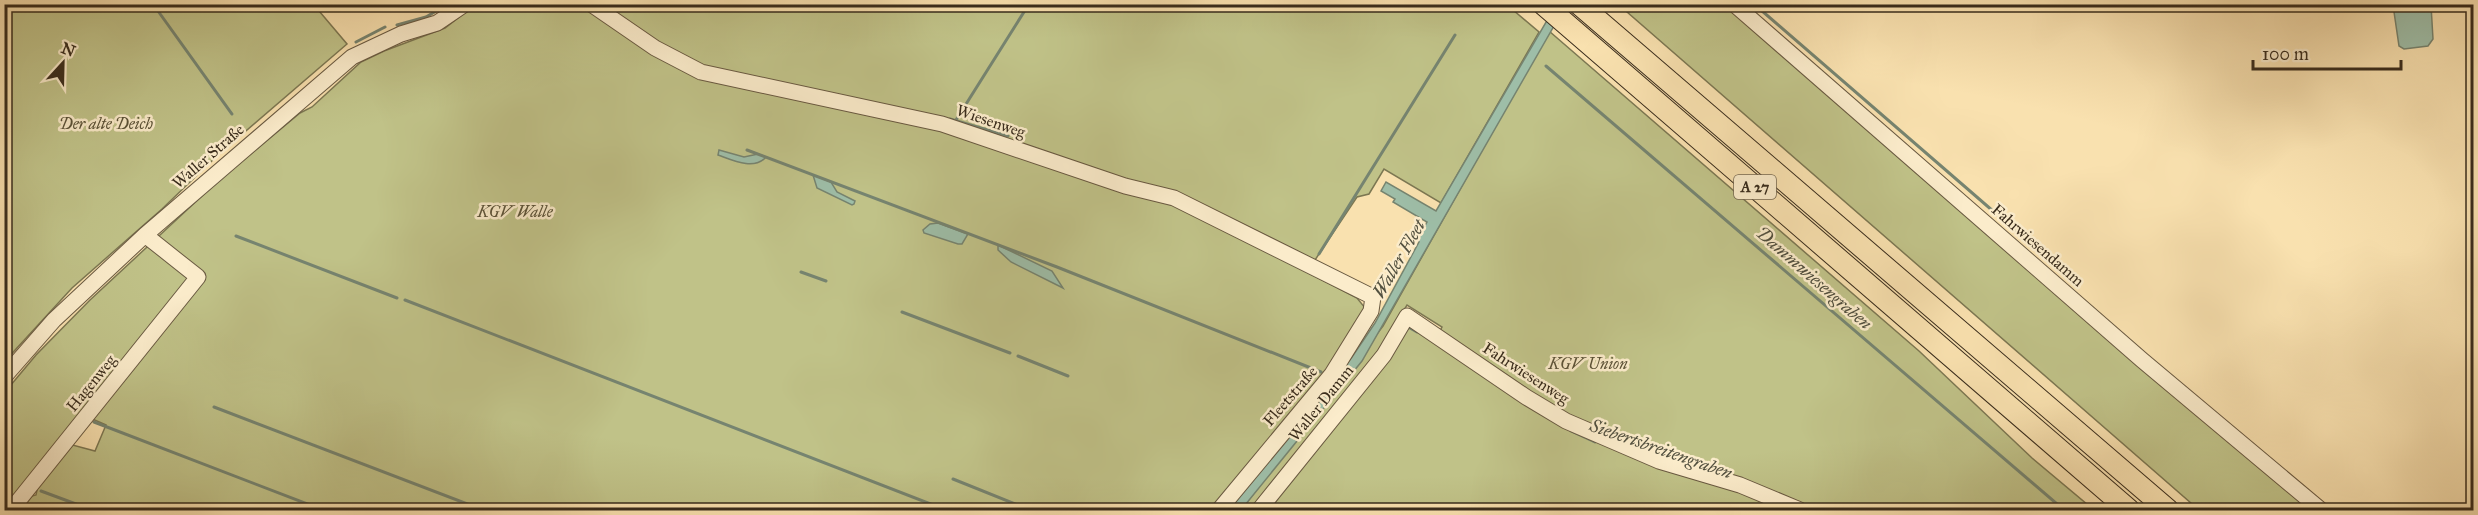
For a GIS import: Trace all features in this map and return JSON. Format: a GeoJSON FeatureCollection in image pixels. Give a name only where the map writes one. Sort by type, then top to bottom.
{"type":"FeatureCollection","features":[{"type":"Feature","properties":{"kind":"highway","name":"A 27"},"geometry":{"type":"LineString","coordinates":[[1544,5],[2129,510]]}},
{"type":"Feature","properties":{"kind":"highway","name":"A 27"},"geometry":{"type":"LineString","coordinates":[[1580,5],[2169,510]]}},
{"type":"Feature","properties":{"kind":"street","name":"Waller Straße"},"geometry":{"type":"LineString","coordinates":[[4,377],[54,320],[145,235],[352,57],[401,34],[437,23],[465,4]]}},
{"type":"Feature","properties":{"kind":"street","name":"Wiesenweg"},"geometry":{"type":"LineString","coordinates":[[591,4],[655,48],[701,72],[942,124],[1125,186],[1174,198],[1373,297]]}},
{"type":"Feature","properties":{"kind":"street","name":"Fahrwiesendamm"},"geometry":{"type":"LineString","coordinates":[[1734,4],[2142,360],[2321,510]]}},
{"type":"Feature","properties":{"kind":"street","name":"Hagenweg"},"geometry":{"type":"LineString","coordinates":[[11,510],[198,277],[145,235]]}},
{"type":"Feature","properties":{"kind":"street","name":"Fleetstraße"},"geometry":{"type":"LineString","coordinates":[[1219,510],[1332,374],[1371,311],[1373,297]]}},
{"type":"Feature","properties":{"kind":"street","name":"Waller Damm"},"geometry":{"type":"LineString","coordinates":[[1259,510],[1383,355],[1407,316]]}},
{"type":"Feature","properties":{"kind":"street","name":"Fahrwiesenweg"},"geometry":{"type":"LineString","coordinates":[[1407,316],[1526,397],[1583,429],[1659,461],[1740,485],[1800,510]]}},
{"type":"Feature","properties":{"kind":"green space","name":"KGV Walle"},"geometry":{"type":"Polygon","coordinates":[[[1506,4],[1539,32],[1441,203],[1384,169],[1369,194],[1357,197],[1307,272],[1357,298],[1366,309],[1329,371],[1211,510],[20,510],[32,496],[36,495],[38,485],[69,444],[95,451],[106,425],[83,415],[5,510],[5,392],[36,355],[90,300],[217,182],[300,113],[312,107],[361,62],[445,28],[475,5],[1506,4]]]}},
{"type":"Feature","properties":{"kind":"green space","name":"Der alte Deich"},"geometry":{"type":"Polygon","coordinates":[[[4,5],[314,5],[347,44],[218,155],[162,209],[72,288],[5,361],[4,5]]]}},
{"type":"Feature","properties":{"kind":"green space"},"geometry":{"type":"Polygon","coordinates":[[[1619,5],[1743,5],[2023,261],[2165,387],[2310,510],[2199,510],[1619,5]]]}},
{"type":"Feature","properties":{"kind":"green space","name":"KGV Union"},"geometry":{"type":"Polygon","coordinates":[[[1549,31],[1919,351],[2032,458],[2094,510],[1265,510],[1358,397],[1409,325],[1435,340],[1442,327],[1407,305],[1383,345],[1252,510],[1241,510],[1383,326],[1549,31]]]}},
{"type":"Feature","properties":{"kind":"shaded area"},"geometry":{"type":"Polygon","coordinates":[[[1556,5],[1566,5],[1362,361],[1241,510],[1228,510],[1352,357],[1375,323],[1419,242],[1417,240],[1427,222],[1393,202],[1395,199],[1381,191],[1386,182],[1436,211],[1556,5]]]}},
{"type":"Feature","properties":{"kind":"shaded area"},"geometry":{"type":"Polygon","coordinates":[[[2393,5],[2431,5],[2433,39],[2428,46],[2404,49],[2399,46],[2393,5]]]}},
{"type":"Feature","properties":{"kind":"shaded area"},"geometry":{"type":"Polygon","coordinates":[[[719,150],[744,157],[758,154],[766,157],[749,164],[718,155],[719,150]]]}},
{"type":"Feature","properties":{"kind":"shaded area"},"geometry":{"type":"Polygon","coordinates":[[[813,175],[831,182],[837,192],[855,201],[854,204],[817,188],[813,175]]]}},
{"type":"Feature","properties":{"kind":"shaded area"},"geometry":{"type":"Polygon","coordinates":[[[938,223],[968,234],[962,244],[958,244],[924,233],[923,230],[930,224],[938,223]]]}},
{"type":"Feature","properties":{"kind":"shaded area"},"geometry":{"type":"Polygon","coordinates":[[[998,245],[1052,271],[1063,288],[1011,262],[998,250],[998,245]]]}},
{"type":"Feature","properties":{"kind":"waterway"},"geometry":{"type":"LineString","coordinates":[[153,4],[232,114]]}},
{"type":"Feature","properties":{"kind":"waterway"},"geometry":{"type":"LineString","coordinates":[[397,25],[426,17],[448,4]]}},
{"type":"Feature","properties":{"kind":"waterway"},"geometry":{"type":"LineString","coordinates":[[956,120],[1029,4]]}},
{"type":"Feature","properties":{"kind":"waterway"},"geometry":{"type":"LineString","coordinates":[[1754,4],[2023,237]]}},
{"type":"Feature","properties":{"kind":"waterway"},"geometry":{"type":"LineString","coordinates":[[356,42],[385,27]]}},
{"type":"Feature","properties":{"kind":"waterway"},"geometry":{"type":"LineString","coordinates":[[1319,254],[1455,35]]}},
{"type":"Feature","properties":{"kind":"waterway","name":"Dammwiesengraben"},"geometry":{"type":"LineString","coordinates":[[1546,66],[2064,510]]}},
{"type":"Feature","properties":{"kind":"waterway"},"geometry":{"type":"LineString","coordinates":[[950,119],[1008,136]]}},
{"type":"Feature","properties":{"kind":"waterway"},"geometry":{"type":"LineString","coordinates":[[747,150],[1057,267],[1321,372]]}},
{"type":"Feature","properties":{"kind":"waterway"},"geometry":{"type":"LineString","coordinates":[[236,236],[397,298]]}},
{"type":"Feature","properties":{"kind":"waterway"},"geometry":{"type":"LineString","coordinates":[[801,272],[826,281]]}},
{"type":"Feature","properties":{"kind":"waterway"},"geometry":{"type":"LineString","coordinates":[[405,300],[946,510]]}},
{"type":"Feature","properties":{"kind":"waterway"},"geometry":{"type":"LineString","coordinates":[[902,312],[1010,353]]}},
{"type":"Feature","properties":{"kind":"waterway","name":"Siebertsbreitengraben"},"geometry":{"type":"LineString","coordinates":[[1410,328],[1417,332]]}},
{"type":"Feature","properties":{"kind":"waterway"},"geometry":{"type":"LineString","coordinates":[[1018,356],[1068,376]]}},
{"type":"Feature","properties":{"kind":"waterway"},"geometry":{"type":"LineString","coordinates":[[214,407],[483,510]]}},
{"type":"Feature","properties":{"kind":"waterway"},"geometry":{"type":"LineString","coordinates":[[94,422],[323,510]]}},
{"type":"Feature","properties":{"kind":"waterway","name":"Siebertsbreitengraben"},"geometry":{"type":"LineString","coordinates":[[1571,431],[1595,442]]}},
{"type":"Feature","properties":{"kind":"waterway"},"geometry":{"type":"LineString","coordinates":[[953,479],[1030,510]]}},
{"type":"Feature","properties":{"kind":"waterway"},"geometry":{"type":"LineString","coordinates":[[41,491],[92,510]]}},
{"type":"Feature","properties":{"kind":"water label","name":"Waller Fleet"},"geometry":{"type":"Point","coordinates":[1399,259]}}]}
